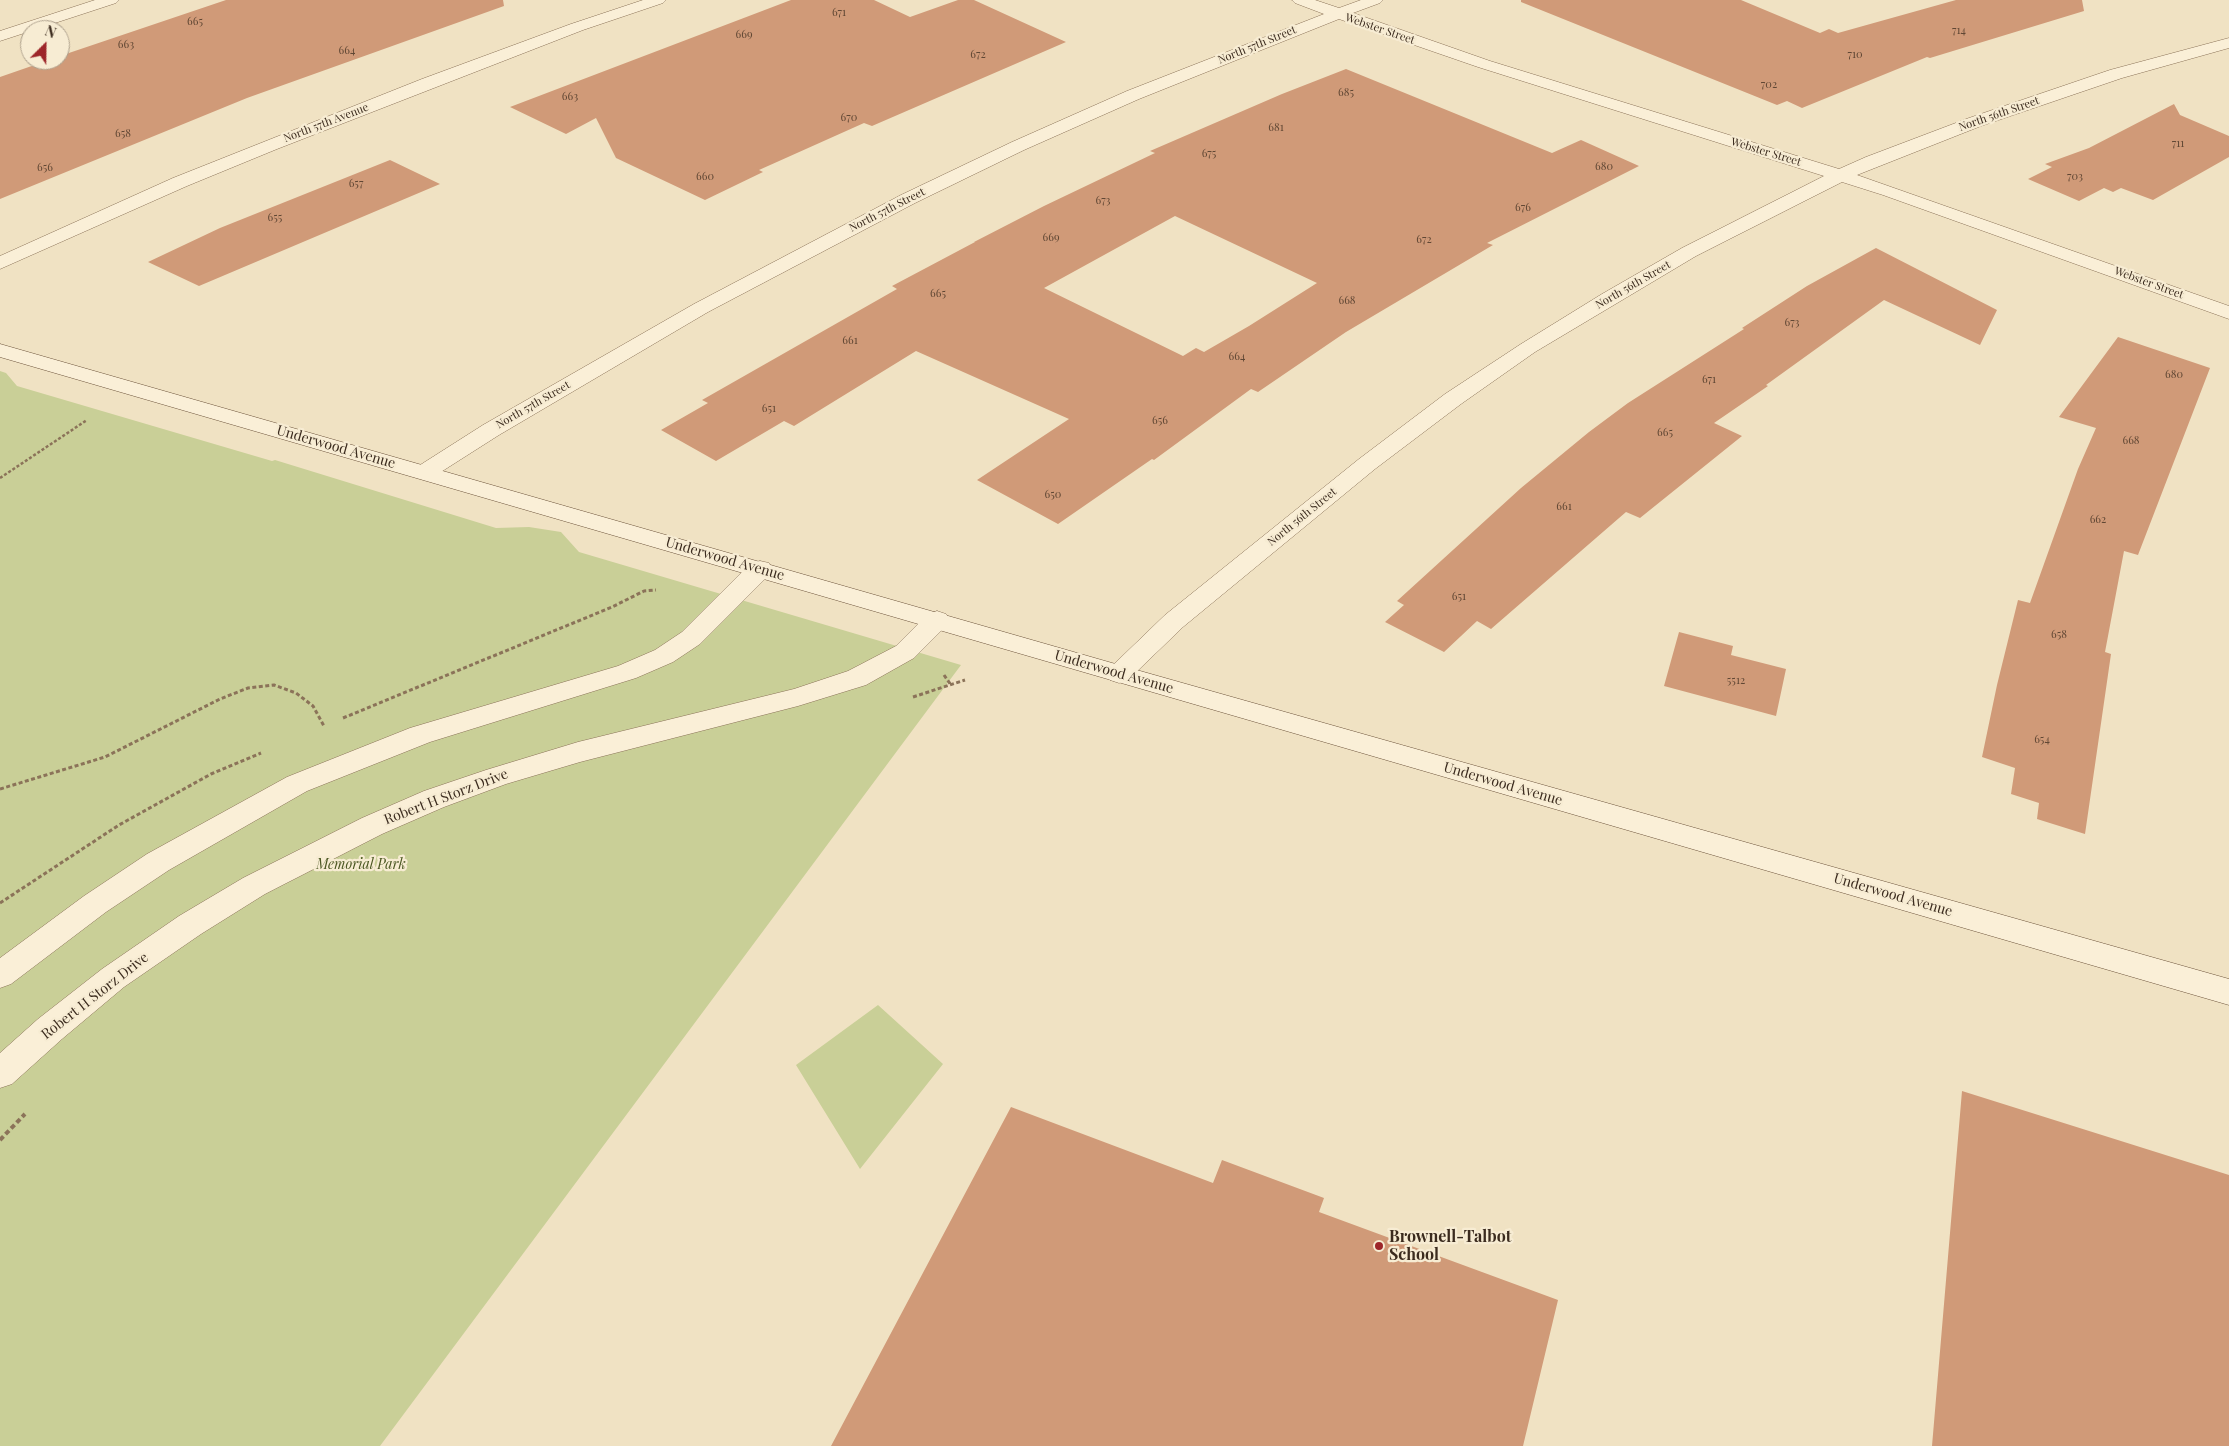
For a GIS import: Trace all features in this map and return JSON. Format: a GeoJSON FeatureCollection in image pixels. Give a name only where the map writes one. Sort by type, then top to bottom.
{"type":"FeatureCollection","features":[{"type":"Feature","properties":{"kind":"street"},"geometry":{"type":"LineString","coordinates":[[0,36],[111,0]]}},
{"type":"Feature","properties":{"kind":"street","name":"North 57th Avenue"},"geometry":{"type":"LineString","coordinates":[[0,263],[180,182],[270,145],[428,83],[658,0]]}},
{"type":"Feature","properties":{"kind":"street","name":"Webster Street"},"geometry":{"type":"LineString","coordinates":[[1300,0],[1484,64],[1841,176],[2115,270],[2229,313]]}},
{"type":"Feature","properties":{"kind":"street","name":"North 57th Street"},"geometry":{"type":"LineString","coordinates":[[425,472],[491,430],[702,308],[908,198],[1133,95],[1375,0]]}},
{"type":"Feature","properties":{"kind":"street","name":"North 56th Street"},"geometry":{"type":"LineString","coordinates":[[1119,674],[1174,620],[1367,464],[1453,399],[1528,348],[1617,293],[1698,248],[1872,161],[1975,122],[2116,74],[2229,44]]}},
{"type":"Feature","properties":{"kind":"street","name":"Underwood Avenue"},"geometry":{"type":"LineString","coordinates":[[0,350],[1119,674],[2229,992]]}},
{"type":"Feature","properties":{"kind":"street"},"geometry":{"type":"LineString","coordinates":[[0,975],[95,904],[158,862],[297,784],[420,735],[627,672],[664,656],[690,638],[715,616],[760,569]]}},
{"type":"Feature","properties":{"kind":"street","name":"Robert H Storz Drive"},"geometry":{"type":"LineString","coordinates":[[0,1074],[50,1029],[113,978],[190,925],[254,886],[372,826],[434,799],[496,777],[578,752],[798,697],[857,678],[905,652],[937,620]]}},
{"type":"Feature","properties":{"kind":"path"},"geometry":{"type":"LineString","coordinates":[[0,478],[87,420]]}},
{"type":"Feature","properties":{"kind":"path"},"geometry":{"type":"LineString","coordinates":[[644,591],[656,590]]}},
{"type":"Feature","properties":{"kind":"path"},"geometry":{"type":"LineString","coordinates":[[944,675],[952,685]]}},
{"type":"Feature","properties":{"kind":"path"},"geometry":{"type":"LineString","coordinates":[[910,698],[965,680]]}},
{"type":"Feature","properties":{"kind":"path"},"geometry":{"type":"LineString","coordinates":[[0,789],[105,757],[220,699],[248,688],[274,685],[296,693],[313,706],[324,726]]}},
{"type":"Feature","properties":{"kind":"path"},"geometry":{"type":"LineString","coordinates":[[0,1140],[26,1113]]}},
{"type":"Feature","properties":{"kind":"green space","name":"Memorial Park"},"geometry":{"type":"Polygon","coordinates":[[[0,371],[6,373],[17,386],[272,461],[275,460],[496,528],[529,527],[561,532],[579,552],[961,665],[380,1446],[0,1446],[0,371]]]}},
{"type":"Feature","properties":{"kind":"green space"},"geometry":{"type":"Polygon","coordinates":[[[878,1005],[943,1064],[860,1169],[796,1065],[878,1005]]]}},
{"type":"Feature","properties":{"kind":"building"},"geometry":{"type":"Polygon","coordinates":[[[226,0],[503,0],[504,6],[247,98],[0,199],[0,77],[20,70],[70,70],[70,53],[226,0]]]}},
{"type":"Feature","properties":{"kind":"building"},"geometry":{"type":"Polygon","coordinates":[[[791,0],[874,0],[910,17],[958,0],[974,0],[1066,42],[872,126],[864,123],[759,170],[763,172],[705,200],[616,158],[596,118],[566,134],[510,107],[791,0]]]}},
{"type":"Feature","properties":{"kind":"building"},"geometry":{"type":"Polygon","coordinates":[[[1521,0],[1741,0],[1820,33],[1829,29],[1838,33],[1956,0],[2082,0],[2084,11],[1930,58],[1927,57],[1802,108],[1787,101],[1777,105],[1521,2],[1521,0]]]}},
{"type":"Feature","properties":{"kind":"building"},"geometry":{"type":"Polygon","coordinates":[[[1346,69],[1552,153],[1581,140],[1639,166],[1487,243],[1493,245],[1346,332],[1258,392],[1251,389],[1154,460],[1152,459],[1058,524],[977,480],[1069,419],[916,351],[794,426],[784,421],[716,461],[661,430],[708,403],[702,400],[897,289],[892,286],[1044,206],[1155,153],[1150,151],[1282,94],[1346,69]],[[1175,216],[1044,288],[1183,356],[1196,348],[1204,352],[1317,283],[1175,216]]]}},
{"type":"Feature","properties":{"kind":"building"},"geometry":{"type":"Polygon","coordinates":[[[2174,104],[2180,115],[2229,136],[2229,157],[2153,200],[2121,188],[2113,192],[2104,188],[2079,201],[2028,179],[2052,167],[2045,164],[2089,148],[2174,104]]]}},
{"type":"Feature","properties":{"kind":"building"},"geometry":{"type":"Polygon","coordinates":[[[390,160],[440,184],[199,286],[148,262],[220,228],[390,160]]]}},
{"type":"Feature","properties":{"kind":"building"},"geometry":{"type":"Polygon","coordinates":[[[1876,248],[1997,310],[1980,345],[1884,300],[1766,385],[1768,386],[1714,423],[1742,436],[1640,518],[1626,512],[1491,629],[1477,621],[1444,652],[1385,622],[1404,605],[1397,601],[1521,488],[1589,432],[1628,403],[1744,329],[1742,328],[1807,286],[1876,248]]]}},
{"type":"Feature","properties":{"kind":"building"},"geometry":{"type":"Polygon","coordinates":[[[2118,337],[2210,368],[2138,555],[2124,551],[2105,652],[2111,654],[2085,834],[2037,819],[2039,803],[2011,794],[2015,768],[1982,757],[2018,600],[2030,603],[2078,469],[2096,428],[2059,417],[2118,337]]]}},
{"type":"Feature","properties":{"kind":"building"},"geometry":{"type":"Polygon","coordinates":[[[1679,632],[1733,646],[1731,655],[1786,669],[1776,716],[1664,686],[1679,632]]]}},
{"type":"Feature","properties":{"kind":"building"},"geometry":{"type":"Polygon","coordinates":[[[1962,1091],[2229,1175],[2229,1446],[1932,1446],[1962,1091]]]}},
{"type":"Feature","properties":{"kind":"building"},"geometry":{"type":"Polygon","coordinates":[[[1011,1107],[1213,1183],[1222,1160],[1324,1198],[1319,1212],[1558,1300],[1523,1446],[831,1446],[1011,1107]]]}},
{"type":"Feature","properties":{"kind":"place","name":"Brownell-Talbot School"},"geometry":{"type":"Point","coordinates":[1379,1246]}}]}
